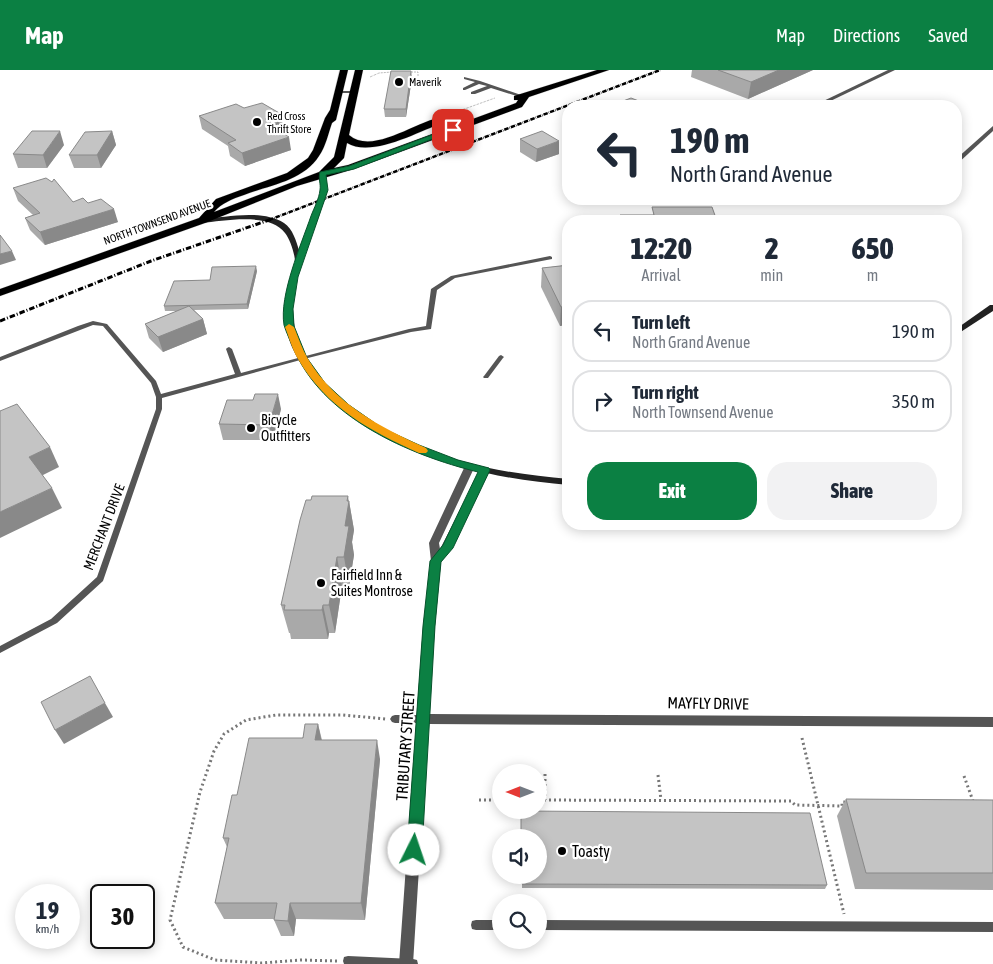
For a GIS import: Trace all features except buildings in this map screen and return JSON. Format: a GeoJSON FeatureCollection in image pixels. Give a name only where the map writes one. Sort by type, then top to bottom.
{"type":"FeatureCollection","features":[{"type":"Feature","properties":{"kind":"highway"},"geometry":{"type":"LineString","coordinates":[[322,173],[332,112],[344,70]]}},
{"type":"Feature","properties":{"kind":"highway"},"geometry":{"type":"LineString","coordinates":[[322,173],[339,158],[359,70]]}},
{"type":"Feature","properties":{"kind":"highway","name":"NORTH TOWNSEND AVENUE"},"geometry":{"type":"LineString","coordinates":[[0,293],[202,221],[322,173],[356,156],[454,116],[525,97],[605,70]]}},
{"type":"Feature","properties":{"kind":"highway","name":"NORTH TOWNSEND AVENUE"},"geometry":{"type":"LineString","coordinates":[[322,173],[351,167],[520,105],[525,97]]}},
{"type":"Feature","properties":{"kind":"highway"},"geometry":{"type":"LineString","coordinates":[[202,221],[218,202],[290,175],[301,169],[315,154],[332,112]]}},
{"type":"Feature","properties":{"kind":"highway"},"geometry":{"type":"LineString","coordinates":[[345,136],[356,143],[381,143],[454,116]]}},
{"type":"Feature","properties":{"kind":"street"},"geometry":{"type":"LineString","coordinates":[[829,100],[892,70]]}},
{"type":"Feature","properties":{"kind":"street"},"geometry":{"type":"LineString","coordinates":[[962,157],[993,128]]}},
{"type":"Feature","properties":{"kind":"street"},"geometry":{"type":"LineString","coordinates":[[322,173],[324,190],[299,262],[291,292],[289,326],[302,358],[322,385],[346,407],[378,430],[415,448],[485,470],[562,481]]}},
{"type":"Feature","properties":{"kind":"street"},"geometry":{"type":"LineString","coordinates":[[202,221],[256,217],[270,219],[284,226],[289,232],[299,262]]}},
{"type":"Feature","properties":{"kind":"street"},"geometry":{"type":"LineString","coordinates":[[962,329],[993,307]]}},
{"type":"Feature","properties":{"kind":"street","name":"TRIBUTARY STREET"},"geometry":{"type":"LineString","coordinates":[[406,964],[436,561],[435,540],[470,466]]}},
{"type":"Feature","properties":{"kind":"street"},"geometry":{"type":"LineString","coordinates":[[436,561],[448,548],[485,470]]}},
{"type":"Feature","properties":{"kind":"street","name":"MAYFLY DRIVE"},"geometry":{"type":"LineString","coordinates":[[423,719],[993,722]]}},
{"type":"Feature","properties":{"kind":"lane"},"geometry":{"type":"LineString","coordinates":[[465,78],[525,97]]}},
{"type":"Feature","properties":{"kind":"lane"},"geometry":{"type":"LineString","coordinates":[[464,89],[479,82]]}},
{"type":"Feature","properties":{"kind":"lane"},"geometry":{"type":"LineString","coordinates":[[473,93],[490,86]]}},
{"type":"Feature","properties":{"kind":"lane"},"geometry":{"type":"LineString","coordinates":[[337,92],[355,92]]}},
{"type":"Feature","properties":{"kind":"lane"},"geometry":{"type":"LineString","coordinates":[[0,359],[80,327],[92,324],[105,325],[154,382],[159,397],[411,330],[429,328],[434,289],[453,277],[550,258]]}},
{"type":"Feature","properties":{"kind":"lane"},"geometry":{"type":"LineString","coordinates":[[229,349],[239,375]]}},
{"type":"Feature","properties":{"kind":"lane"},"geometry":{"type":"LineString","coordinates":[[486,377],[501,357]]}},
{"type":"Feature","properties":{"kind":"lane","name":"MERCHANT DRIVE"},"geometry":{"type":"LineString","coordinates":[[0,650],[54,621],[100,579],[157,419],[160,409],[159,397]]}},
{"type":"Feature","properties":{"kind":"lane"},"geometry":{"type":"LineString","coordinates":[[395,719],[423,719]]}},
{"type":"Feature","properties":{"kind":"lane"},"geometry":{"type":"LineString","coordinates":[[476,925],[492,925]]}},
{"type":"Feature","properties":{"kind":"lane"},"geometry":{"type":"LineString","coordinates":[[547,925],[993,927]]}},
{"type":"Feature","properties":{"kind":"lane"},"geometry":{"type":"LineString","coordinates":[[348,961],[413,964]]}},
{"type":"Feature","properties":{"kind":"path"},"geometry":{"type":"LineString","coordinates":[[369,78],[371,75],[379,73],[400,72]]}},
{"type":"Feature","properties":{"kind":"path"},"geometry":{"type":"LineString","coordinates":[[408,72],[418,72],[418,76]]}},
{"type":"Feature","properties":{"kind":"path"},"geometry":{"type":"LineString","coordinates":[[454,116],[511,92]]}},
{"type":"Feature","properties":{"kind":"path"},"geometry":{"type":"LineString","coordinates":[[348,961],[301,960],[262,963],[215,960],[183,947],[170,920],[200,792],[214,752],[224,734],[246,720],[276,715],[343,715],[395,719]]}},
{"type":"Feature","properties":{"kind":"path"},"geometry":{"type":"LineString","coordinates":[[802,738],[847,926]]}},
{"type":"Feature","properties":{"kind":"path"},"geometry":{"type":"LineString","coordinates":[[658,775],[661,800]]}},
{"type":"Feature","properties":{"kind":"path"},"geometry":{"type":"LineString","coordinates":[[964,776],[974,802],[964,802]]}},
{"type":"Feature","properties":{"kind":"path"},"geometry":{"type":"LineString","coordinates":[[479,800],[492,800]]}},
{"type":"Feature","properties":{"kind":"path"},"geometry":{"type":"LineString","coordinates":[[548,800],[791,801],[795,805],[819,806],[842,806],[842,802],[851,802]]}},
{"type":"Feature","properties":{"kind":"railway"},"geometry":{"type":"LineString","coordinates":[[582,100],[660,70]]}},
{"type":"Feature","properties":{"kind":"railway"},"geometry":{"type":"LineString","coordinates":[[269,220],[562,108]]}},
{"type":"Feature","properties":{"kind":"railway"},"geometry":{"type":"LineString","coordinates":[[0,321],[151,261],[272,219]]}},
{"type":"Feature","properties":{"kind":"slow traffic"},"geometry":{"type":"LineString","coordinates":[[289,327],[302,358],[322,385],[346,407],[378,430],[423,451]]}},
{"type":"Feature","properties":{"kind":"place","name":"Maverik"},"geometry":{"type":"Point","coordinates":[399,82]}},
{"type":"Feature","properties":{"kind":"place","name":"Red Cross Thrift Store"},"geometry":{"type":"Point","coordinates":[257,122]}},
{"type":"Feature","properties":{"kind":"place","name":"Bicycle Outfitters"},"geometry":{"type":"Point","coordinates":[251,428]}},
{"type":"Feature","properties":{"kind":"place","name":"Fairfield Inn & Suites Montrose"},"geometry":{"type":"Point","coordinates":[321,583]}},
{"type":"Feature","properties":{"kind":"place","name":"Toasty"},"geometry":{"type":"Point","coordinates":[562,851]}},
{"type":"Feature","properties":{"kind":"route"},"geometry":{"type":"LineString","coordinates":[[414,850],[433,576],[436,561],[448,548],[485,470],[455,463],[415,448],[378,430],[346,407],[322,385],[302,358],[289,326],[289,309],[294,277],[324,190],[322,173],[351,167],[453,130]]}}]}
